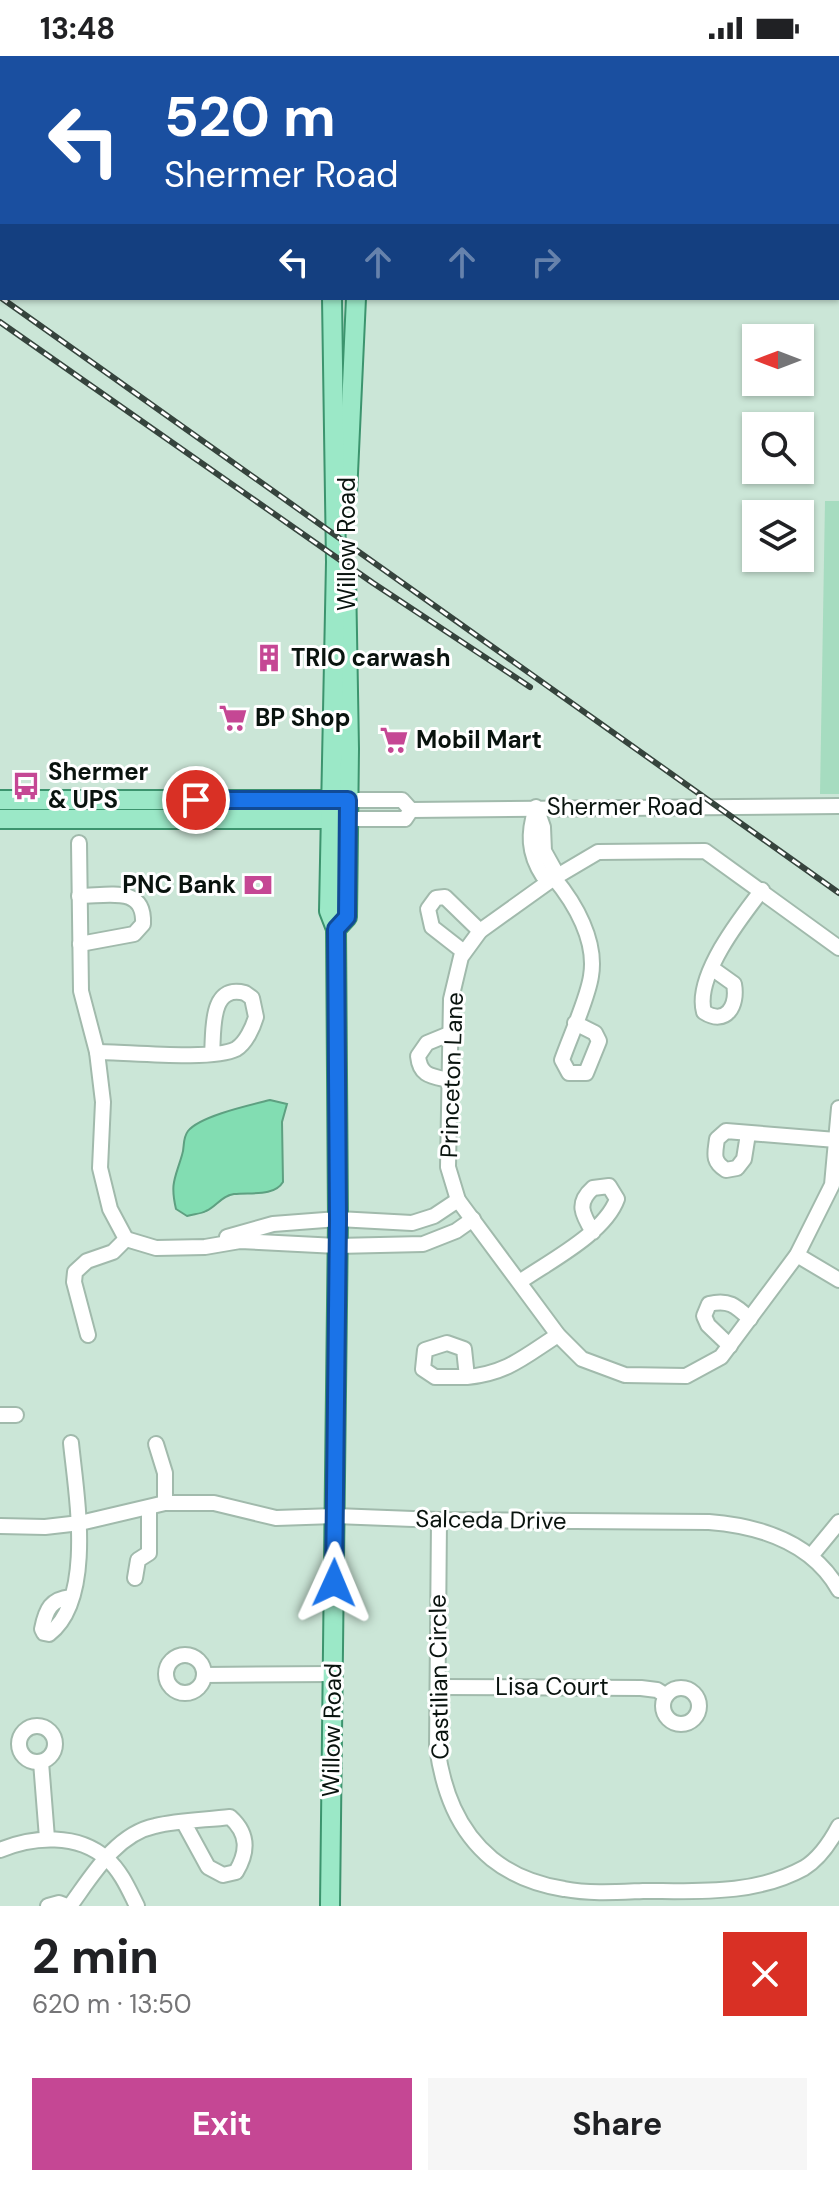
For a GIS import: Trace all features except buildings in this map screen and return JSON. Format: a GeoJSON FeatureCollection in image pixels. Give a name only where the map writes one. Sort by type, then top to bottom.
{"type":"FeatureCollection","features":[{"type":"Feature","properties":{"kind":"main road","name":"Willow Road"},"geometry":{"type":"LineString","coordinates":[[330,1906],[338,1219],[336,929],[329,911],[339,819],[332,300]]}},
{"type":"Feature","properties":{"kind":"main road","name":"Willow Road"},"geometry":{"type":"LineString","coordinates":[[339,800],[348,460],[356,302]]}},
{"type":"Feature","properties":{"kind":"main road","name":"Shermer Road"},"geometry":{"type":"LineString","coordinates":[[0,800],[339,800]]}},
{"type":"Feature","properties":{"kind":"main road","name":"Shermer Road"},"geometry":{"type":"LineString","coordinates":[[0,819],[339,819]]}},
{"type":"Feature","properties":{"kind":"street","name":"Shermer Road"},"geometry":{"type":"LineString","coordinates":[[339,800],[402,800],[411,810],[839,806]]}},
{"type":"Feature","properties":{"kind":"street"},"geometry":{"type":"LineString","coordinates":[[536,807],[543,827],[544,851],[554,869],[554,878],[570,898],[591,952],[591,976],[575,1023]]}},
{"type":"Feature","properties":{"kind":"street","name":"Shermer Road"},"geometry":{"type":"LineString","coordinates":[[339,819],[405,819],[411,810]]}},
{"type":"Feature","properties":{"kind":"street"},"geometry":{"type":"LineString","coordinates":[[79,843],[81,991],[97,1052],[103,1102],[100,1168],[110,1209],[126,1239],[156,1248],[240,1241],[337,1246],[423,1244],[456,1231],[473,1219]]}},
{"type":"Feature","properties":{"kind":"street","name":"Princeton Lane"},"geometry":{"type":"LineString","coordinates":[[839,948],[705,851],[598,852],[554,878],[480,931],[461,957],[451,999],[448,1167],[458,1200],[521,1281],[558,1335],[582,1359],[625,1375],[686,1376],[721,1357],[797,1255],[832,1185],[839,1108]]}},
{"type":"Feature","properties":{"kind":"street"},"geometry":{"type":"LineString","coordinates":[[713,969],[726,938],[762,890]]}},
{"type":"Feature","properties":{"kind":"street"},"geometry":{"type":"LineString","coordinates":[[79,896],[127,895],[139,901],[144,909],[143,924],[134,934],[80,944]]}},
{"type":"Feature","properties":{"kind":"street"},"geometry":{"type":"LineString","coordinates":[[464,952],[432,927],[428,909],[436,898],[445,897],[480,931]]}},
{"type":"Feature","properties":{"kind":"street"},"geometry":{"type":"LineString","coordinates":[[449,1034],[427,1043],[418,1056],[419,1067],[426,1075],[449,1080]]}},
{"type":"Feature","properties":{"kind":"street"},"geometry":{"type":"LineString","coordinates":[[97,1052],[212,1054]]}},
{"type":"Feature","properties":{"kind":"street"},"geometry":{"type":"LineString","coordinates":[[748,1134],[836,1140]]}},
{"type":"Feature","properties":{"kind":"street"},"geometry":{"type":"LineString","coordinates":[[217,1245],[227,1237],[265,1226],[338,1219],[412,1223],[434,1216],[458,1200]]}},
{"type":"Feature","properties":{"kind":"street"},"geometry":{"type":"LineString","coordinates":[[265,1226],[266,1242]]}},
{"type":"Feature","properties":{"kind":"street"},"geometry":{"type":"LineString","coordinates":[[521,1281],[593,1232]]}},
{"type":"Feature","properties":{"kind":"street"},"geometry":{"type":"LineString","coordinates":[[88,1335],[74,1282],[75,1272],[87,1261],[113,1252],[126,1239]]}},
{"type":"Feature","properties":{"kind":"street"},"geometry":{"type":"LineString","coordinates":[[797,1255],[839,1280]]}},
{"type":"Feature","properties":{"kind":"street"},"geometry":{"type":"LineString","coordinates":[[730,1346],[708,1325],[704,1316],[709,1304],[722,1301],[737,1307],[750,1319]]}},
{"type":"Feature","properties":{"kind":"street"},"geometry":{"type":"LineString","coordinates":[[467,1377],[505,1370],[558,1335]]}},
{"type":"Feature","properties":{"kind":"street"},"geometry":{"type":"LineString","coordinates":[[0,1415],[16,1415]]}},
{"type":"Feature","properties":{"kind":"street"},"geometry":{"type":"LineString","coordinates":[[71,1443],[80,1523],[80,1554],[71,1597]]}},
{"type":"Feature","properties":{"kind":"street"},"geometry":{"type":"LineString","coordinates":[[156,1444],[165,1473],[165,1503]]}},
{"type":"Feature","properties":{"kind":"street","name":"Salceda Drive"},"geometry":{"type":"LineString","coordinates":[[0,1526],[45,1527],[80,1523],[165,1503],[214,1503],[276,1518],[335,1516],[709,1522],[744,1525],[782,1537],[811,1556],[839,1590]]}},
{"type":"Feature","properties":{"kind":"street"},"geometry":{"type":"LineString","coordinates":[[135,1578],[138,1560],[149,1553],[149,1508]]}},
{"type":"Feature","properties":{"kind":"street","name":"Castilian Circle"},"geometry":{"type":"LineString","coordinates":[[439,1520],[437,1747],[441,1774],[450,1805],[467,1831],[492,1859],[538,1883],[610,1899],[729,1891],[769,1883],[807,1866],[839,1826]]}},
{"type":"Feature","properties":{"kind":"street"},"geometry":{"type":"LineString","coordinates":[[811,1556],[839,1522]]}},
{"type":"Feature","properties":{"kind":"street"},"geometry":{"type":"LineString","coordinates":[[204,1675],[333,1674]]}},
{"type":"Feature","properties":{"kind":"street","name":"Lisa Court"},"geometry":{"type":"LineString","coordinates":[[438,1687],[641,1688],[665,1695]]}},
{"type":"Feature","properties":{"kind":"street"},"geometry":{"type":"LineString","coordinates":[[41,1762],[47,1838]]}},
{"type":"Feature","properties":{"kind":"street"},"geometry":{"type":"LineString","coordinates":[[48,1906],[59,1903],[69,1906],[106,1857],[125,1840],[152,1826],[230,1817],[240,1825],[245,1839],[245,1857],[236,1872],[223,1875],[208,1867],[184,1823]]}},
{"type":"Feature","properties":{"kind":"street"},"geometry":{"type":"LineString","coordinates":[[0,1850],[18,1842],[47,1838],[66,1841],[106,1857],[122,1877],[137,1906]]}},
{"type":"Feature","properties":{"kind":"shaded area"},"geometry":{"type":"Polygon","coordinates":[[[825,501],[839,501],[839,794],[820,794],[825,501]]]}},
{"type":"Feature","properties":{"kind":"shaded area"},"geometry":{"type":"Polygon","coordinates":[[[270,1100],[287,1104],[282,1122],[283,1182],[279,1187],[268,1192],[230,1195],[210,1209],[187,1216],[176,1209],[174,1181],[188,1131],[214,1116],[270,1100]]]}},
{"type":"Feature","properties":{"kind":"railway"},"geometry":{"type":"LineString","coordinates":[[4,300],[839,893]]}},
{"type":"Feature","properties":{"kind":"railway"},"geometry":{"type":"LineString","coordinates":[[0,322],[373,583],[530,687]]}},
{"type":"Feature","properties":{"kind":"place","name":"TRIO carwash"},"geometry":{"type":"Point","coordinates":[269,658]}},
{"type":"Feature","properties":{"kind":"place","name":"BP Shop"},"geometry":{"type":"Point","coordinates":[233,718]}},
{"type":"Feature","properties":{"kind":"place","name":"Mobil Mart"},"geometry":{"type":"Point","coordinates":[394,740]}},
{"type":"Feature","properties":{"kind":"place","name":"Shermer & UPS"},"geometry":{"type":"Point","coordinates":[26,786]}},
{"type":"Feature","properties":{"kind":"place","name":"PNC Bank"},"geometry":{"type":"Point","coordinates":[258,885]}},
{"type":"Feature","properties":{"kind":"route"},"geometry":{"type":"LineString","coordinates":[[196,800],[348,800],[347,917],[336,929],[338,1219],[334,1583]]}}]}
